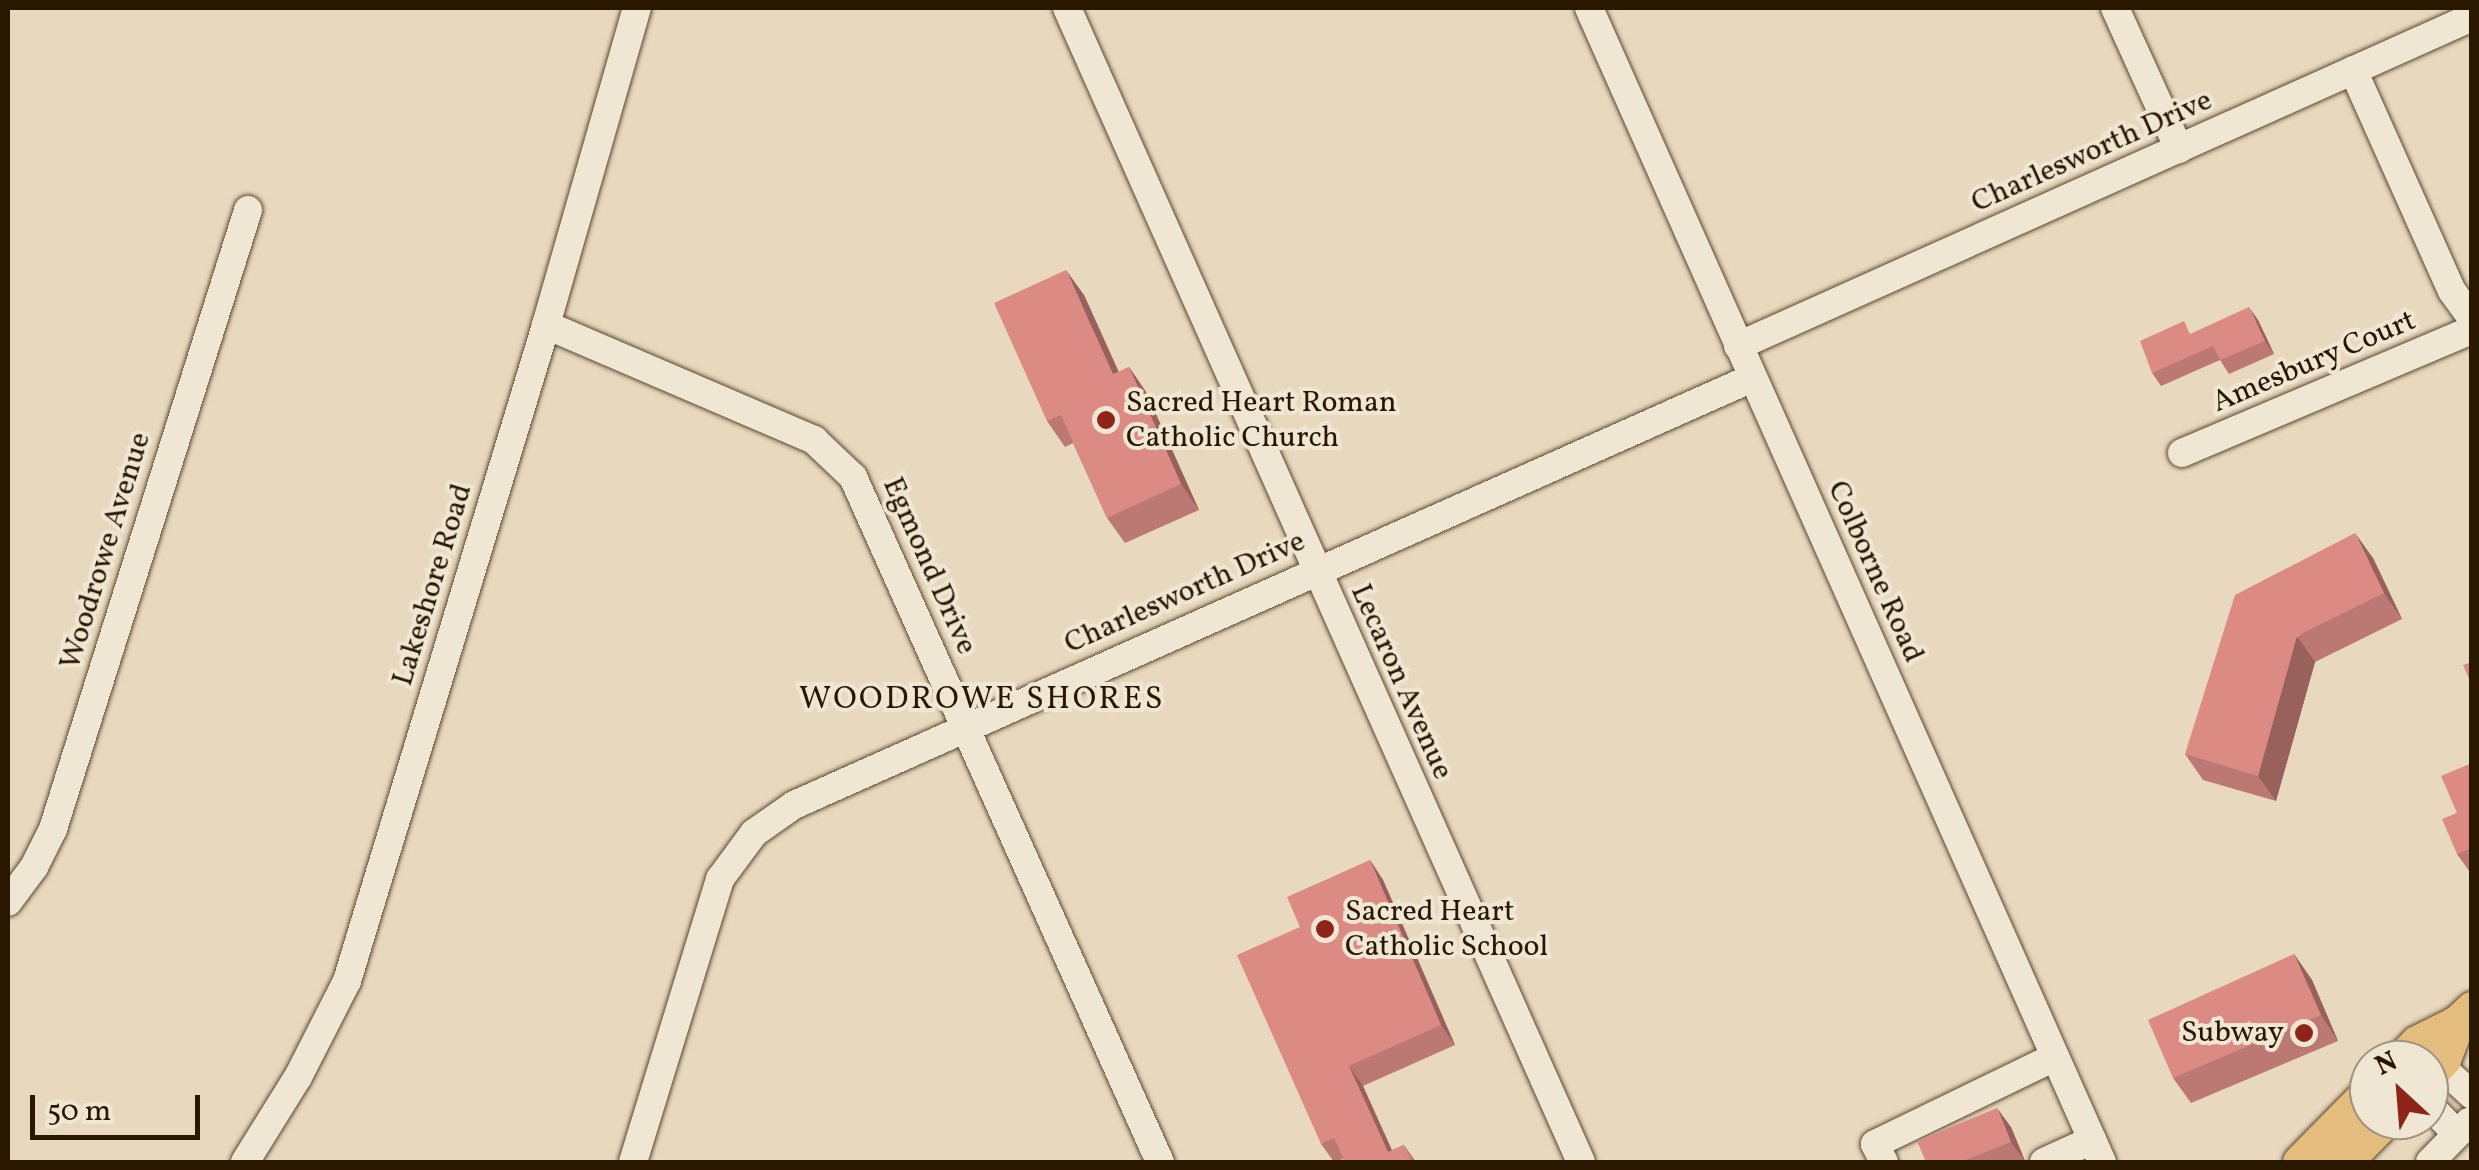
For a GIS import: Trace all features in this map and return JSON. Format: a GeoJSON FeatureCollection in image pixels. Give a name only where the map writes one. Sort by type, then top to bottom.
{"type":"FeatureCollection","features":[{"type":"Feature","properties":{"kind":"main road"},"geometry":{"type":"LineString","coordinates":[[2421,1040],[2464,1016]]}},
{"type":"Feature","properties":{"kind":"main road"},"geometry":{"type":"LineString","coordinates":[[2449,1042],[2464,1016]]}},
{"type":"Feature","properties":{"kind":"main road"},"geometry":{"type":"LineString","coordinates":[[2300,1162],[2349,1112]]}},
{"type":"Feature","properties":{"kind":"main road"},"geometry":{"type":"LineString","coordinates":[[2344,1162],[2365,1140]]}},
{"type":"Feature","properties":{"kind":"street","name":"Lakeshore Road"},"geometry":{"type":"LineString","coordinates":[[246,1162],[298,1078],[347,981],[546,324],[637,8]]}},
{"type":"Feature","properties":{"kind":"street","name":"Lecaron Avenue"},"geometry":{"type":"LineString","coordinates":[[1066,8],[1580,1162]]}},
{"type":"Feature","properties":{"kind":"street","name":"Colborne Road"},"geometry":{"type":"LineString","coordinates":[[1589,8],[2097,1151]]}},
{"type":"Feature","properties":{"kind":"street"},"geometry":{"type":"LineString","coordinates":[[2115,8],[2179,149]]}},
{"type":"Feature","properties":{"kind":"street","name":"Charlesworth Drive"},"geometry":{"type":"LineString","coordinates":[[1738,346],[2472,16]]}},
{"type":"Feature","properties":{"kind":"street"},"geometry":{"type":"LineString","coordinates":[[2353,70],[2452,291],[2472,319]]}},
{"type":"Feature","properties":{"kind":"street","name":"Woodrowe Avenue"},"geometry":{"type":"LineString","coordinates":[[8,902],[34,868],[52,830],[248,210]]}},
{"type":"Feature","properties":{"kind":"street","name":"Egmond Drive"},"geometry":{"type":"LineString","coordinates":[[546,324],[814,440],[836,456],[866,500],[1154,1160]]}},
{"type":"Feature","properties":{"kind":"street","name":"Amesbury Court"},"geometry":{"type":"LineString","coordinates":[[2182,453],[2472,330]]}},
{"type":"Feature","properties":{"kind":"street","name":"Charlesworth Drive"},"geometry":{"type":"LineString","coordinates":[[632,1162],[720,880],[754,833],[794,805],[965,725],[1752,378]]}},
{"type":"Feature","properties":{"kind":"street"},"geometry":{"type":"LineString","coordinates":[[1884,1162],[1875,1144],[2055,1057]]}},
{"type":"Feature","properties":{"kind":"street"},"geometry":{"type":"LineString","coordinates":[[2430,1162],[2468,1119],[2449,1091]]}},
{"type":"Feature","properties":{"kind":"street"},"geometry":{"type":"LineString","coordinates":[[2044,1162],[2097,1151]]}},
{"type":"Feature","properties":{"kind":"building","name":"Sacred Heart Roman Catholic Church"},"geometry":{"type":"Polygon","coordinates":[[[1066,270],[1113,374],[1129,367],[1181,484],[1107,518],[1061,415],[1047,421],[994,303],[1066,270]]]}},
{"type":"Feature","properties":{"kind":"building"},"geometry":{"type":"Polygon","coordinates":[[[2249,307],[2265,341],[2220,360],[2213,346],[2152,373],[2140,341],[2184,321],[2190,334],[2249,307]]]}},
{"type":"Feature","properties":{"kind":"building"},"geometry":{"type":"Polygon","coordinates":[[[2355,533],[2384,593],[2297,636],[2258,776],[2185,754],[2235,595],[2355,533]]]}},
{"type":"Feature","properties":{"kind":"building"},"geometry":{"type":"Polygon","coordinates":[[[2472,662],[2472,686],[2463,665],[2472,662]]]}},
{"type":"Feature","properties":{"kind":"building"},"geometry":{"type":"Polygon","coordinates":[[[2472,763],[2472,848],[2457,854],[2442,819],[2457,813],[2441,776],[2472,763]]]}},
{"type":"Feature","properties":{"kind":"building"},"geometry":{"type":"Polygon","coordinates":[[[1370,860],[1441,1025],[1349,1066],[1388,1152],[1404,1145],[1412,1162],[1345,1162],[1334,1138],[1321,1144],[1237,955],[1300,927],[1287,897],[1370,860]]]}},
{"type":"Feature","properties":{"kind":"building"},"geometry":{"type":"Polygon","coordinates":[[[2294,954],[2321,1015],[2173,1078],[2148,1020],[2294,954]]]}},
{"type":"Feature","properties":{"kind":"building"},"geometry":{"type":"Polygon","coordinates":[[[1997,1108],[2011,1142],[1961,1162],[1926,1162],[1917,1141],[1997,1108]]]}},
{"type":"Feature","properties":{"kind":"place","name":"Sacred Heart Roman Catholic Church"},"geometry":{"type":"Point","coordinates":[1106,420]}},
{"type":"Feature","properties":{"kind":"place","name":"Sacred Heart Catholic School"},"geometry":{"type":"Point","coordinates":[1325,929]}},
{"type":"Feature","properties":{"kind":"place","name":"Subway"},"geometry":{"type":"Point","coordinates":[2304,1033]}},
{"type":"Feature","properties":{"kind":"district","name":"WOODROWE SHORES"},"geometry":{"type":"Point","coordinates":[982,700]}}]}
